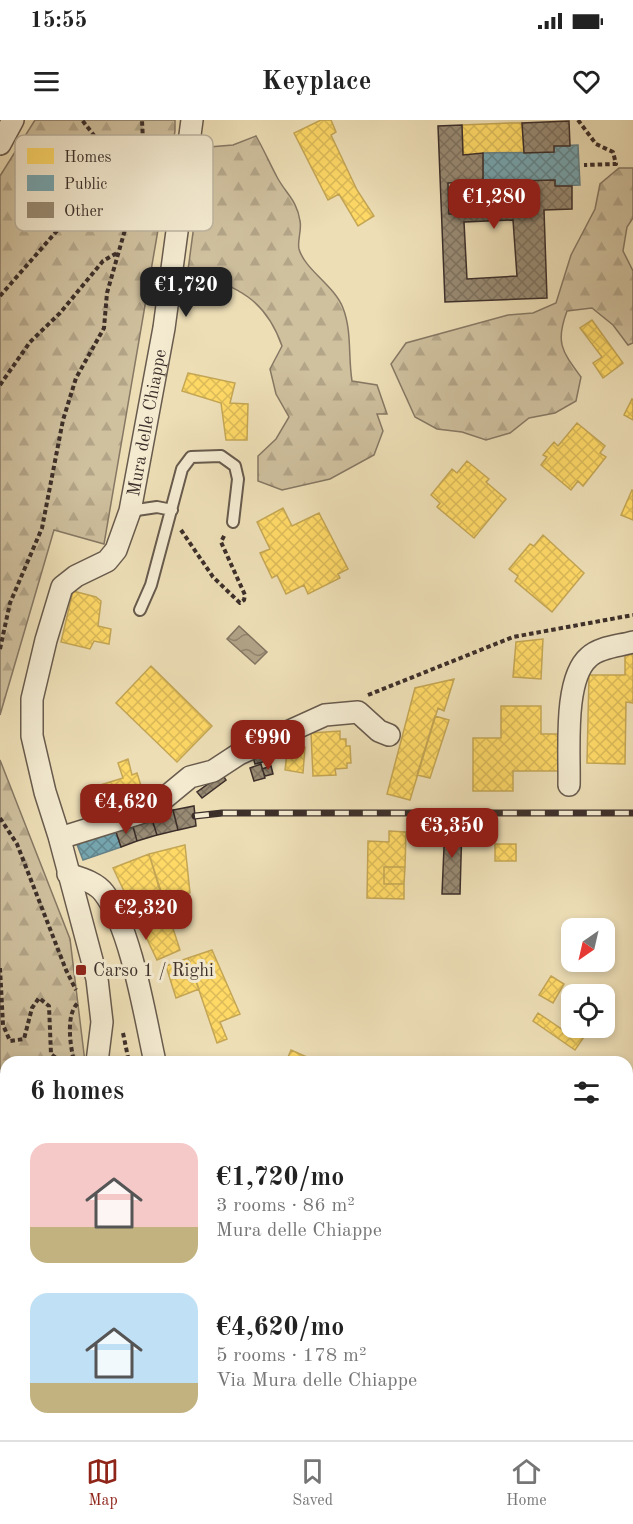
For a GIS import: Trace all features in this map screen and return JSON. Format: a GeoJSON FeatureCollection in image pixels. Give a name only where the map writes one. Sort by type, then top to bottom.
{"type":"FeatureCollection","features":[{"type":"Feature","properties":{"kind":"street"},"geometry":{"type":"LineString","coordinates":[[0,144],[13,120]]}},
{"type":"Feature","properties":{"kind":"street","name":"Mura delle Chiappe"},"geometry":{"type":"LineString","coordinates":[[190,135],[192,120]]}},
{"type":"Feature","properties":{"kind":"street","name":"Mura delle Chiappe"},"geometry":{"type":"LineString","coordinates":[[98,1056],[102,1022],[97,979],[35,749],[33,699],[46,640],[62,587],[76,576],[107,561],[116,550],[130,511],[164,328],[177,231]]}},
{"type":"Feature","properties":{"kind":"street"},"geometry":{"type":"LineString","coordinates":[[569,785],[573,689],[579,670],[595,652],[633,642]]}},
{"type":"Feature","properties":{"kind":"street"},"geometry":{"type":"LineString","coordinates":[[60,838],[150,810],[190,777],[213,771],[239,754],[325,715],[358,712],[379,731],[389,735]]}},
{"type":"Feature","properties":{"kind":"street"},"geometry":{"type":"LineString","coordinates":[[68,874],[85,879],[103,891],[118,915],[138,986],[154,1056]]}},
{"type":"Feature","properties":{"kind":"lane"},"geometry":{"type":"LineString","coordinates":[[140,610],[151,585],[182,469],[191,457],[221,456],[235,466],[238,478],[234,527]]}},
{"type":"Feature","properties":{"kind":"lane"},"geometry":{"type":"LineString","coordinates":[[130,511],[157,507],[172,510]]}},
{"type":"Feature","properties":{"kind":"path"},"geometry":{"type":"LineString","coordinates":[[82,120],[94,135]]}},
{"type":"Feature","properties":{"kind":"path"},"geometry":{"type":"LineString","coordinates":[[142,120],[143,135]]}},
{"type":"Feature","properties":{"kind":"path"},"geometry":{"type":"LineString","coordinates":[[578,120],[596,144],[613,152],[616,165],[584,165]]}},
{"type":"Feature","properties":{"kind":"path"},"geometry":{"type":"LineString","coordinates":[[0,296],[56,231]]}},
{"type":"Feature","properties":{"kind":"path"},"geometry":{"type":"LineString","coordinates":[[0,649],[9,603],[42,528],[63,420],[75,378],[104,328],[107,293],[124,231]]}},
{"type":"Feature","properties":{"kind":"path"},"geometry":{"type":"LineString","coordinates":[[0,385],[30,342],[60,313],[103,261],[117,253]]}},
{"type":"Feature","properties":{"kind":"path"},"geometry":{"type":"LineString","coordinates":[[167,525],[178,526],[213,577],[240,603],[245,595],[221,542],[223,535],[234,527]]}},
{"type":"Feature","properties":{"kind":"path"},"geometry":{"type":"LineString","coordinates":[[363,696],[513,637],[633,615]]}},
{"type":"Feature","properties":{"kind":"path"},"geometry":{"type":"LineString","coordinates":[[0,818],[17,844],[66,970],[80,994]]}},
{"type":"Feature","properties":{"kind":"path"},"geometry":{"type":"LineString","coordinates":[[0,968],[3,1025],[10,1041],[24,1039],[32,1008],[39,998],[49,1006],[51,1054],[54,1056]]}},
{"type":"Feature","properties":{"kind":"path"},"geometry":{"type":"LineString","coordinates":[[73,1056],[71,1026],[74,1007],[83,998],[102,1022]]}},
{"type":"Feature","properties":{"kind":"green space"},"geometry":{"type":"Polygon","coordinates":[[[35,120],[175,120],[174,135],[26,135],[35,120]]]}},
{"type":"Feature","properties":{"kind":"green space"},"geometry":{"type":"Polygon","coordinates":[[[256,136],[299,214],[299,249],[302,257],[333,292],[343,308],[348,326],[352,381],[377,385],[387,414],[377,414],[383,431],[374,455],[330,479],[282,490],[258,481],[258,456],[276,439],[289,417],[276,394],[270,369],[282,346],[275,329],[266,315],[246,295],[188,270],[193,231],[213,231],[213,147],[233,145],[256,136]]]}},
{"type":"Feature","properties":{"kind":"green space"},"geometry":{"type":"Polygon","coordinates":[[[15,152],[15,231],[158,231],[104,544],[54,530],[0,715],[0,176],[15,152]]]}},
{"type":"Feature","properties":{"kind":"green space"},"geometry":{"type":"Polygon","coordinates":[[[619,168],[633,168],[633,218],[627,227],[623,251],[633,271],[633,343],[628,345],[613,325],[592,308],[567,311],[561,339],[565,353],[581,377],[576,401],[555,413],[529,418],[510,433],[486,440],[462,432],[437,429],[415,417],[391,364],[406,343],[508,315],[533,313],[556,303],[571,255],[595,209],[600,184],[619,168]]]}},
{"type":"Feature","properties":{"kind":"green space"},"geometry":{"type":"Polygon","coordinates":[[[0,760],[70,939],[84,1056],[0,1056],[0,760]]]}},
{"type":"Feature","properties":{"kind":"water"},"geometry":{"type":"Polygon","coordinates":[[[239,626],[267,652],[255,664],[227,639],[239,626]]]}},
{"type":"Feature","properties":{"kind":"building: Homes"},"geometry":{"type":"Polygon","coordinates":[[[321,120],[331,120],[336,132],[331,135],[357,190],[374,216],[358,226],[339,194],[328,200],[294,133],[321,120]]]}},
{"type":"Feature","properties":{"kind":"building: Homes"},"geometry":{"type":"Polygon","coordinates":[[[522,123],[524,153],[463,155],[462,125],[522,123]]]}},
{"type":"Feature","properties":{"kind":"building: Homes"},"geometry":{"type":"Polygon","coordinates":[[[592,320],[623,363],[603,378],[593,363],[602,357],[580,328],[592,320]]]}},
{"type":"Feature","properties":{"kind":"building: Homes"},"geometry":{"type":"Polygon","coordinates":[[[188,373],[235,383],[230,403],[248,404],[247,440],[226,440],[221,403],[182,391],[188,373]]]}},
{"type":"Feature","properties":{"kind":"building: Homes"},"geometry":{"type":"Polygon","coordinates":[[[633,400],[633,420],[624,415],[633,400]]]}},
{"type":"Feature","properties":{"kind":"building: Homes"},"geometry":{"type":"Polygon","coordinates":[[[577,423],[605,446],[600,453],[606,457],[583,486],[578,481],[571,490],[541,465],[547,457],[543,455],[554,442],[558,446],[577,423]]]}},
{"type":"Feature","properties":{"kind":"building: Homes"},"geometry":{"type":"Polygon","coordinates":[[[467,461],[489,479],[486,482],[506,499],[474,538],[437,507],[440,503],[431,495],[452,469],[457,473],[467,461]]]}},
{"type":"Feature","properties":{"kind":"building: Homes"},"geometry":{"type":"Polygon","coordinates":[[[633,491],[633,520],[621,515],[633,491]]]}},
{"type":"Feature","properties":{"kind":"building: Homes"},"geometry":{"type":"Polygon","coordinates":[[[283,508],[292,526],[319,513],[348,569],[338,574],[340,578],[308,594],[304,585],[286,594],[277,575],[272,578],[260,553],[270,549],[257,522],[283,508]]]}},
{"type":"Feature","properties":{"kind":"building: Homes"},"geometry":{"type":"Polygon","coordinates":[[[543,535],[584,573],[552,612],[515,581],[518,576],[509,569],[530,544],[534,546],[543,535]]]}},
{"type":"Feature","properties":{"kind":"building: Homes"},"geometry":{"type":"Polygon","coordinates":[[[73,591],[96,597],[101,601],[98,626],[111,629],[109,644],[94,641],[90,649],[61,642],[73,591]]]}},
{"type":"Feature","properties":{"kind":"building: Homes"},"geometry":{"type":"Polygon","coordinates":[[[543,639],[541,679],[513,677],[516,642],[543,639]]]}},
{"type":"Feature","properties":{"kind":"building: Homes"},"geometry":{"type":"Polygon","coordinates":[[[625,653],[633,653],[633,703],[626,702],[625,764],[587,763],[589,675],[625,675],[625,653]]]}},
{"type":"Feature","properties":{"kind":"building: Homes"},"geometry":{"type":"Polygon","coordinates":[[[151,666],[212,726],[177,762],[116,703],[151,666]]]}},
{"type":"Feature","properties":{"kind":"building: Homes"},"geometry":{"type":"Polygon","coordinates":[[[454,679],[444,711],[438,708],[410,800],[387,794],[415,688],[454,679]]]}},
{"type":"Feature","properties":{"kind":"building: Homes"},"geometry":{"type":"Polygon","coordinates":[[[501,706],[541,706],[541,734],[558,734],[558,771],[513,771],[513,791],[473,791],[473,738],[501,738],[501,706]]]}},
{"type":"Feature","properties":{"kind":"building: Homes"},"geometry":{"type":"Polygon","coordinates":[[[435,716],[449,720],[430,778],[417,775],[435,716]]]}},
{"type":"Feature","properties":{"kind":"building: Homes"},"geometry":{"type":"Polygon","coordinates":[[[340,731],[340,739],[346,739],[346,746],[350,746],[351,763],[347,763],[347,768],[335,769],[336,775],[313,776],[311,733],[340,731]]]}},
{"type":"Feature","properties":{"kind":"building: Homes"},"geometry":{"type":"Polygon","coordinates":[[[288,744],[305,747],[303,773],[285,770],[288,744]]]}},
{"type":"Feature","properties":{"kind":"building: Homes"},"geometry":{"type":"Polygon","coordinates":[[[128,759],[132,775],[137,773],[147,805],[90,822],[84,804],[101,799],[97,786],[123,778],[118,763],[128,759]]]}},
{"type":"Feature","properties":{"kind":"building: Homes"},"geometry":{"type":"Polygon","coordinates":[[[389,831],[406,832],[405,867],[384,867],[384,884],[404,884],[404,899],[367,898],[368,841],[389,842],[389,831]]]}},
{"type":"Feature","properties":{"kind":"building: Homes"},"geometry":{"type":"Polygon","coordinates":[[[495,844],[516,844],[516,861],[495,861],[495,844]]]}},
{"type":"Feature","properties":{"kind":"building: Homes"},"geometry":{"type":"Polygon","coordinates":[[[185,845],[190,893],[162,898],[149,854],[185,845]]]}},
{"type":"Feature","properties":{"kind":"building: Homes"},"geometry":{"type":"Polygon","coordinates":[[[149,854],[180,950],[157,960],[113,868],[149,854]]]}},
{"type":"Feature","properties":{"kind":"building: Homes"},"geometry":{"type":"Polygon","coordinates":[[[384,867],[405,867],[404,884],[384,884],[384,867]]]}},
{"type":"Feature","properties":{"kind":"building: Homes"},"geometry":{"type":"Polygon","coordinates":[[[212,950],[240,1014],[220,1022],[227,1039],[217,1043],[188,958],[212,950]]]}},
{"type":"Feature","properties":{"kind":"building: Homes"},"geometry":{"type":"Polygon","coordinates":[[[188,958],[199,989],[176,998],[166,966],[188,958]]]}},
{"type":"Feature","properties":{"kind":"building: Homes"},"geometry":{"type":"Polygon","coordinates":[[[551,976],[564,984],[561,984],[561,989],[553,1003],[539,995],[551,976]]]}},
{"type":"Feature","properties":{"kind":"building: Homes"},"geometry":{"type":"Polygon","coordinates":[[[538,1013],[561,1029],[561,1038],[583,1038],[575,1050],[533,1021],[538,1013]]]}},
{"type":"Feature","properties":{"kind":"building: Homes"},"geometry":{"type":"Polygon","coordinates":[[[291,1050],[304,1056],[288,1056],[291,1050]]]}},
{"type":"Feature","properties":{"kind":"building: Public"},"geometry":{"type":"Polygon","coordinates":[[[578,145],[580,185],[555,186],[555,180],[483,182],[483,153],[554,152],[554,146],[578,145]]]}},
{"type":"Feature","properties":{"kind":"building: Public"},"geometry":{"type":"Polygon","coordinates":[[[115,829],[121,847],[83,860],[76,842],[115,829]]]}},
{"type":"Feature","properties":{"kind":"building: Other"},"geometry":{"type":"Polygon","coordinates":[[[569,121],[570,146],[554,146],[554,152],[524,153],[522,123],[569,121]]]}},
{"type":"Feature","properties":{"kind":"building: Other"},"geometry":{"type":"Polygon","coordinates":[[[462,125],[463,155],[483,153],[483,182],[448,183],[449,214],[486,212],[485,182],[555,180],[555,186],[572,186],[572,209],[544,210],[547,298],[445,302],[438,126],[462,125]],[[513,220],[464,222],[467,279],[517,276],[513,220]]]}},
{"type":"Feature","properties":{"kind":"building: Other"},"geometry":{"type":"Polygon","coordinates":[[[263,749],[266,761],[255,764],[252,754],[263,749]]]}},
{"type":"Feature","properties":{"kind":"building: Other"},"geometry":{"type":"Polygon","coordinates":[[[261,764],[265,778],[254,781],[250,768],[261,764]]]}},
{"type":"Feature","properties":{"kind":"building: Other"},"geometry":{"type":"Polygon","coordinates":[[[271,766],[273,774],[265,776],[262,769],[271,766]]]}},
{"type":"Feature","properties":{"kind":"building: Other"},"geometry":{"type":"Polygon","coordinates":[[[222,774],[226,780],[202,798],[197,792],[222,774]]]}},
{"type":"Feature","properties":{"kind":"building: Other"},"geometry":{"type":"Polygon","coordinates":[[[194,806],[196,826],[178,830],[173,810],[194,806]]]}},
{"type":"Feature","properties":{"kind":"building: Other"},"geometry":{"type":"Polygon","coordinates":[[[173,810],[178,830],[157,835],[151,816],[173,810]]]}},
{"type":"Feature","properties":{"kind":"building: Other"},"geometry":{"type":"Polygon","coordinates":[[[151,816],[157,835],[137,841],[132,823],[151,816]]]}},
{"type":"Feature","properties":{"kind":"building: Other"},"geometry":{"type":"Polygon","coordinates":[[[132,823],[137,841],[121,847],[115,829],[132,823]]]}},
{"type":"Feature","properties":{"kind":"building: Other"},"geometry":{"type":"Polygon","coordinates":[[[445,824],[462,824],[460,894],[442,894],[445,824]]]}},
{"type":"Feature","properties":{"kind":"railway"},"geometry":{"type":"LineString","coordinates":[[195,816],[222,813],[633,813]]}},
{"type":"Feature","properties":{"kind":"place","name":"Carso 1 / Righi"},"geometry":{"type":"Point","coordinates":[81,970]}}]}
